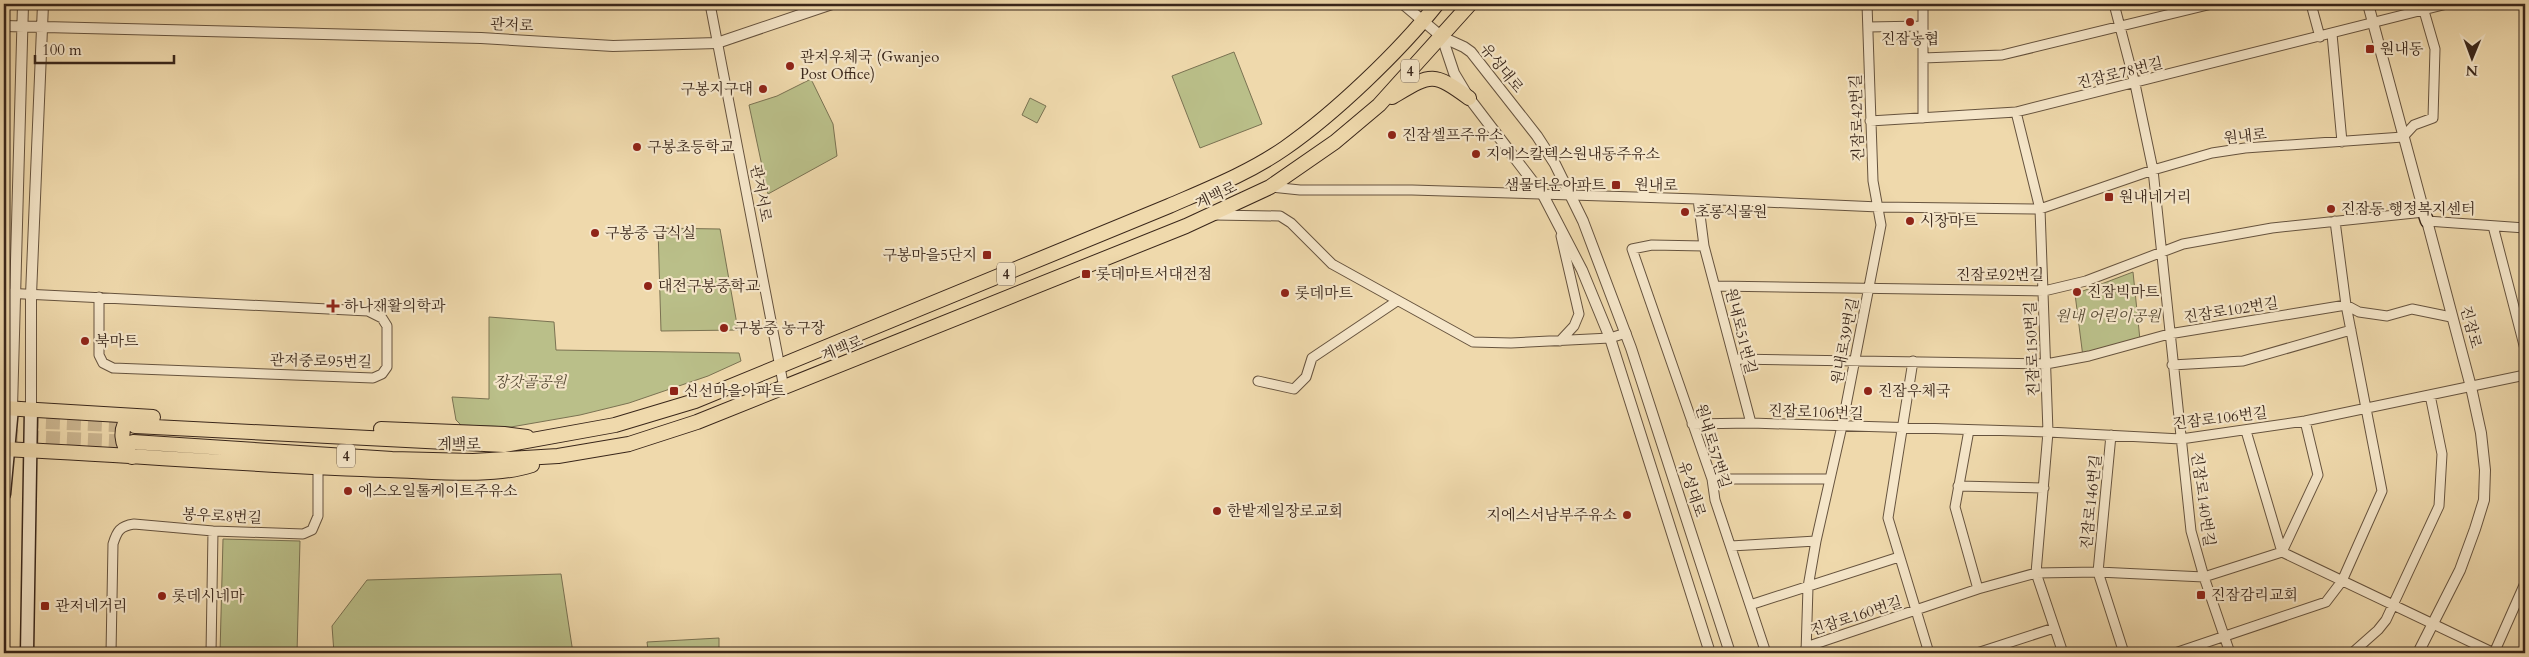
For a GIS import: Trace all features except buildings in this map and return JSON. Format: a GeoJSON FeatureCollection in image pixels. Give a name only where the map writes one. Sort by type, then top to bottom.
{"type":"FeatureCollection","features":[{"type":"Feature","properties":{"kind":"main road","name":"계백로"},"geometry":{"type":"LineString","coordinates":[[8,408],[133,421],[504,434],[542,439],[615,426],[694,401],[1169,206],[1239,174],[1285,148],[1338,104],[1423,21],[1437,4]]}},
{"type":"Feature","properties":{"kind":"main road","name":"계백로"},"geometry":{"type":"LineString","coordinates":[[134,442],[392,459],[473,462],[558,456],[629,444],[697,422],[1214,215],[1270,187],[1335,142],[1379,105],[1442,38],[1470,4]]}},
{"type":"Feature","properties":{"kind":"main road"},"geometry":{"type":"LineString","coordinates":[[1379,105],[1419,81],[1431,78],[1444,80],[1469,98]]}},
{"type":"Feature","properties":{"kind":"main road"},"geometry":{"type":"LineString","coordinates":[[4,494],[8,408]]}},
{"type":"Feature","properties":{"kind":"main road"},"geometry":{"type":"LineString","coordinates":[[27,653],[31,409]]}},
{"type":"Feature","properties":{"kind":"main road"},"geometry":{"type":"LineString","coordinates":[[132,457],[124,446],[123,432],[126,422],[133,421]]}},
{"type":"Feature","properties":{"kind":"main road"},"geometry":{"type":"LineString","coordinates":[[5,449],[318,468],[463,472],[498,471],[528,467],[558,456]]}},
{"type":"Feature","properties":{"kind":"street"},"geometry":{"type":"LineString","coordinates":[[8,408],[15,294],[23,4]]}},
{"type":"Feature","properties":{"kind":"street"},"geometry":{"type":"LineString","coordinates":[[31,409],[31,295],[43,4]]}},
{"type":"Feature","properties":{"kind":"street","name":"관저서로"},"geometry":{"type":"LineString","coordinates":[[710,4],[784,388]]}},
{"type":"Feature","properties":{"kind":"street","name":"관저로"},"geometry":{"type":"LineString","coordinates":[[4,26],[481,38],[613,46],[717,43],[832,4]]}},
{"type":"Feature","properties":{"kind":"street"},"geometry":{"type":"LineString","coordinates":[[1403,4],[1442,38],[1454,73],[1469,98],[1543,196],[1558,221],[1582,270],[1610,338],[1710,653]]}},
{"type":"Feature","properties":{"kind":"street","name":"진잠로42번길"},"geometry":{"type":"LineString","coordinates":[[1867,4],[1873,181],[1879,208]]}},
{"type":"Feature","properties":{"kind":"street"},"geometry":{"type":"LineString","coordinates":[[1923,4],[1924,118]]}},
{"type":"Feature","properties":{"kind":"street"},"geometry":{"type":"LineString","coordinates":[[2114,4],[2135,84],[2153,170]]}},
{"type":"Feature","properties":{"kind":"street"},"geometry":{"type":"LineString","coordinates":[[1923,58],[2002,55],[2120,28],[2212,4]]}},
{"type":"Feature","properties":{"kind":"street"},"geometry":{"type":"LineString","coordinates":[[2311,4],[2320,37]]}},
{"type":"Feature","properties":{"kind":"street","name":"진잠로"},"geometry":{"type":"LineString","coordinates":[[2368,4],[2471,387],[2481,434],[2485,470],[2484,500],[2460,570],[2418,653]]}},
{"type":"Feature","properties":{"kind":"street","name":"진잠로78번길"},"geometry":{"type":"LineString","coordinates":[[1870,121],[2016,112],[2332,34],[2422,7],[2447,4]]}},
{"type":"Feature","properties":{"kind":"street"},"geometry":{"type":"LineString","coordinates":[[2403,137],[2414,125],[2433,118],[2434,49],[2422,7]]}},
{"type":"Feature","properties":{"kind":"street"},"geometry":{"type":"LineString","coordinates":[[1868,28],[1923,26]]}},
{"type":"Feature","properties":{"kind":"street"},"geometry":{"type":"LineString","coordinates":[[2332,34],[2342,142]]}},
{"type":"Feature","properties":{"kind":"street","name":"유성대로"},"geometry":{"type":"LineString","coordinates":[[1442,38],[1471,52],[1537,136],[1572,196],[1626,334],[1730,653]]}},
{"type":"Feature","properties":{"kind":"street"},"geometry":{"type":"LineString","coordinates":[[2016,112],[2040,209]]}},
{"type":"Feature","properties":{"kind":"street","name":"원내로"},"geometry":{"type":"LineString","coordinates":[[1270,187],[1698,199],[1879,208],[2040,209],[2153,170],[2212,153],[2403,137]]}},
{"type":"Feature","properties":{"kind":"street","name":"진잠로140번길"},"geometry":{"type":"LineString","coordinates":[[2153,170],[2160,252],[2191,531],[2204,577],[2230,653]]}},
{"type":"Feature","properties":{"kind":"street","name":"원내로51번길"},"geometry":{"type":"LineString","coordinates":[[1698,199],[1704,246],[1751,423]]}},
{"type":"Feature","properties":{"kind":"street","name":"원내로39번길"},"geometry":{"type":"LineString","coordinates":[[1806,650],[1808,587],[1816,541],[1870,288],[1881,225],[1879,208]]}},
{"type":"Feature","properties":{"kind":"street","name":"진잠로150번길"},"geometry":{"type":"LineString","coordinates":[[2040,209],[2048,432],[2036,573],[2063,653]]}},
{"type":"Feature","properties":{"kind":"street"},"geometry":{"type":"LineString","coordinates":[[1214,215],[1280,216],[1291,223],[1332,264],[1397,302],[1473,342],[1560,341],[1610,338],[1626,334]]}},
{"type":"Feature","properties":{"kind":"street","name":"진잠로92번길"},"geometry":{"type":"LineString","coordinates":[[1716,286],[2044,291],[2086,281],[2183,244],[2272,228],[2335,221],[2426,217],[2493,226],[2525,228]]}},
{"type":"Feature","properties":{"kind":"street"},"geometry":{"type":"LineString","coordinates":[[1558,221],[1579,314],[1574,326],[1560,341]]}},
{"type":"Feature","properties":{"kind":"street"},"geometry":{"type":"LineString","coordinates":[[2174,653],[2326,602],[2342,581],[2382,491],[2346,305],[2335,221]]}},
{"type":"Feature","properties":{"kind":"street"},"geometry":{"type":"LineString","coordinates":[[2493,226],[2525,349]]}},
{"type":"Feature","properties":{"kind":"street","name":"원내로57번길"},"geometry":{"type":"LineString","coordinates":[[1704,246],[1652,245],[1632,249],[1712,479],[1715,500],[1766,653]]}},
{"type":"Feature","properties":{"kind":"street","name":"관저중로95번길"},"geometry":{"type":"LineString","coordinates":[[4,293],[99,297],[368,311],[382,318],[387,326],[387,367],[382,374],[374,378],[113,368],[103,363],[99,356],[99,297]]}},
{"type":"Feature","properties":{"kind":"street"},"geometry":{"type":"LineString","coordinates":[[1258,381],[1294,389],[1306,377],[1312,358],[1397,302]]}},
{"type":"Feature","properties":{"kind":"street","name":"진잠로102번길"},"geometry":{"type":"LineString","coordinates":[[1734,358],[2046,364],[2088,356],[2169,334],[2346,305],[2359,312],[2387,316],[2412,309],[2452,317]]}},
{"type":"Feature","properties":{"kind":"street"},"geometry":{"type":"LineString","coordinates":[[2172,365],[2243,361],[2351,330]]}},
{"type":"Feature","properties":{"kind":"street"},"geometry":{"type":"LineString","coordinates":[[1903,428],[1913,361]]}},
{"type":"Feature","properties":{"kind":"street","name":"진잠로106번길"},"geometry":{"type":"LineString","coordinates":[[1692,424],[1751,423],[2048,432],[2181,439],[2246,431],[2306,420],[2366,406],[2525,375]]}},
{"type":"Feature","properties":{"kind":"street"},"geometry":{"type":"LineString","coordinates":[[2352,653],[2378,630],[2393,605],[2439,506],[2442,454],[2430,395]]}},
{"type":"Feature","properties":{"kind":"street"},"geometry":{"type":"LineString","coordinates":[[2282,552],[2318,474],[2306,420]]}},
{"type":"Feature","properties":{"kind":"street","name":"진잠로160번길"},"geometry":{"type":"LineString","coordinates":[[1903,428],[1888,518],[1929,653]]}},
{"type":"Feature","properties":{"kind":"street"},"geometry":{"type":"LineString","coordinates":[[1969,430],[1955,507],[1956,519],[1978,589]]}},
{"type":"Feature","properties":{"kind":"street"},"geometry":{"type":"LineString","coordinates":[[2246,431],[2282,552]]}},
{"type":"Feature","properties":{"kind":"street","name":"진잠로146번길"},"geometry":{"type":"LineString","coordinates":[[2111,435],[2098,572],[2124,653]]}},
{"type":"Feature","properties":{"kind":"street","name":"봉우로8번길"},"geometry":{"type":"LineString","coordinates":[[111,653],[113,544],[117,531],[124,525],[134,524],[213,531],[303,534],[312,530],[318,516],[318,468]]}},
{"type":"Feature","properties":{"kind":"street"},"geometry":{"type":"LineString","coordinates":[[1712,479],[1830,479]]}},
{"type":"Feature","properties":{"kind":"street"},"geometry":{"type":"LineString","coordinates":[[1958,486],[2044,488]]}},
{"type":"Feature","properties":{"kind":"street"},"geometry":{"type":"LineString","coordinates":[[211,653],[213,531]]}},
{"type":"Feature","properties":{"kind":"street"},"geometry":{"type":"LineString","coordinates":[[1731,546],[1816,541]]}},
{"type":"Feature","properties":{"kind":"street"},"geometry":{"type":"LineString","coordinates":[[2098,572],[2204,577],[2282,552],[2494,653],[2525,583]]}},
{"type":"Feature","properties":{"kind":"street"},"geometry":{"type":"LineString","coordinates":[[1750,605],[1899,557]]}},
{"type":"Feature","properties":{"kind":"street","name":"진잠로146번길"},"geometry":{"type":"LineString","coordinates":[[2036,573],[2098,572]]}},
{"type":"Feature","properties":{"kind":"street"},"geometry":{"type":"LineString","coordinates":[[1916,611],[1978,589],[2036,573]]}},
{"type":"Feature","properties":{"kind":"street","name":"진잠로160번길"},"geometry":{"type":"LineString","coordinates":[[1806,650],[1916,611]]}},
{"type":"Feature","properties":{"kind":"street"},"geometry":{"type":"LineString","coordinates":[[1977,653],[2054,628]]}},
{"type":"Feature","properties":{"kind":"green space"},"geometry":{"type":"Polygon","coordinates":[[[201,4],[201,9],[63,5],[201,4]]]}},
{"type":"Feature","properties":{"kind":"green space"},"geometry":{"type":"Polygon","coordinates":[[[1234,52],[1262,124],[1200,148],[1172,76],[1234,52]]]}},
{"type":"Feature","properties":{"kind":"green space"},"geometry":{"type":"Polygon","coordinates":[[[811,79],[833,124],[837,156],[768,194],[749,105],[777,96],[811,79]]]}},
{"type":"Feature","properties":{"kind":"green space"},"geometry":{"type":"Polygon","coordinates":[[[1030,98],[1046,106],[1037,123],[1022,115],[1030,98]]]}},
{"type":"Feature","properties":{"kind":"green space"},"geometry":{"type":"Polygon","coordinates":[[[658,228],[720,229],[738,330],[661,331],[658,228]]]}},
{"type":"Feature","properties":{"kind":"green space","name":"원내 어린이공원"},"geometry":{"type":"Polygon","coordinates":[[[2133,272],[2140,340],[2083,357],[2075,294],[2133,272]]]}},
{"type":"Feature","properties":{"kind":"green space","name":"장갓골공원"},"geometry":{"type":"Polygon","coordinates":[[[489,317],[554,322],[556,350],[739,353],[741,361],[708,376],[629,403],[580,415],[511,427],[461,425],[456,420],[452,397],[489,399],[489,317]]]}},
{"type":"Feature","properties":{"kind":"green space"},"geometry":{"type":"Polygon","coordinates":[[[223,539],[300,541],[297,653],[220,653],[223,539]]]}},
{"type":"Feature","properties":{"kind":"green space"},"geometry":{"type":"Polygon","coordinates":[[[561,574],[573,653],[334,653],[332,626],[367,580],[561,574]]]}},
{"type":"Feature","properties":{"kind":"green space"},"geometry":{"type":"Polygon","coordinates":[[[719,638],[719,651],[740,653],[628,653],[648,650],[647,642],[719,638]]]}},
{"type":"Feature","properties":{"kind":"tunnel"},"geometry":{"type":"LineString","coordinates":[[4,420],[134,426]]}},
{"type":"Feature","properties":{"kind":"tunnel"},"geometry":{"type":"LineString","coordinates":[[4,436],[133,442]]}},
{"type":"Feature","properties":{"kind":"place","name":"진잠농협"},"geometry":{"type":"Point","coordinates":[1910,22]}},
{"type":"Feature","properties":{"kind":"place","name":"원내동"},"geometry":{"type":"Point","coordinates":[2370,49]}},
{"type":"Feature","properties":{"kind":"place","name":"관저우체국 (Gwanjeo Post Office)"},"geometry":{"type":"Point","coordinates":[790,66]}},
{"type":"Feature","properties":{"kind":"place","name":"구봉지구대"},"geometry":{"type":"Point","coordinates":[763,89]}},
{"type":"Feature","properties":{"kind":"place","name":"진잠셀프주유소"},"geometry":{"type":"Point","coordinates":[1392,135]}},
{"type":"Feature","properties":{"kind":"place","name":"구봉초등학교"},"geometry":{"type":"Point","coordinates":[637,147]}},
{"type":"Feature","properties":{"kind":"place","name":"지에스칼텍스원내동주유소"},"geometry":{"type":"Point","coordinates":[1476,154]}},
{"type":"Feature","properties":{"kind":"place","name":"샘물타운아파트"},"geometry":{"type":"Point","coordinates":[1616,185]}},
{"type":"Feature","properties":{"kind":"place","name":"원내네거리"},"geometry":{"type":"Point","coordinates":[2109,197]}},
{"type":"Feature","properties":{"kind":"place","name":"진잠동 행정복지센터"},"geometry":{"type":"Point","coordinates":[2331,209]}},
{"type":"Feature","properties":{"kind":"place","name":"초롱식물원"},"geometry":{"type":"Point","coordinates":[1685,212]}},
{"type":"Feature","properties":{"kind":"place","name":"시장마트"},"geometry":{"type":"Point","coordinates":[1910,221]}},
{"type":"Feature","properties":{"kind":"place","name":"구봉중 급식실"},"geometry":{"type":"Point","coordinates":[595,233]}},
{"type":"Feature","properties":{"kind":"place","name":"구봉마을5단지"},"geometry":{"type":"Point","coordinates":[987,255]}},
{"type":"Feature","properties":{"kind":"place","name":"롯데마트서대전점"},"geometry":{"type":"Point","coordinates":[1086,274]}},
{"type":"Feature","properties":{"kind":"place","name":"대전구봉중학교"},"geometry":{"type":"Point","coordinates":[648,286]}},
{"type":"Feature","properties":{"kind":"place","name":"진잠빅마트"},"geometry":{"type":"Point","coordinates":[2077,292]}},
{"type":"Feature","properties":{"kind":"place","name":"롯데마트"},"geometry":{"type":"Point","coordinates":[1285,293]}},
{"type":"Feature","properties":{"kind":"place","name":"하나재활의학과"},"geometry":{"type":"Point","coordinates":[333,306]}},
{"type":"Feature","properties":{"kind":"place","name":"구봉중 농구장"},"geometry":{"type":"Point","coordinates":[724,328]}},
{"type":"Feature","properties":{"kind":"place","name":"북마트"},"geometry":{"type":"Point","coordinates":[85,341]}},
{"type":"Feature","properties":{"kind":"place","name":"신선마을아파트"},"geometry":{"type":"Point","coordinates":[674,391]}},
{"type":"Feature","properties":{"kind":"place","name":"진잠우체국"},"geometry":{"type":"Point","coordinates":[1868,391]}},
{"type":"Feature","properties":{"kind":"place","name":"에스오일톨케이트주유소"},"geometry":{"type":"Point","coordinates":[348,491]}},
{"type":"Feature","properties":{"kind":"place","name":"한밭제일장로교회"},"geometry":{"type":"Point","coordinates":[1217,511]}},
{"type":"Feature","properties":{"kind":"place","name":"지에스서남부주유소"},"geometry":{"type":"Point","coordinates":[1627,515]}},
{"type":"Feature","properties":{"kind":"place","name":"진잠감리교회"},"geometry":{"type":"Point","coordinates":[2201,595]}},
{"type":"Feature","properties":{"kind":"place","name":"롯데시네마"},"geometry":{"type":"Point","coordinates":[162,596]}},
{"type":"Feature","properties":{"kind":"place","name":"관저네거리"},"geometry":{"type":"Point","coordinates":[45,606]}}]}
